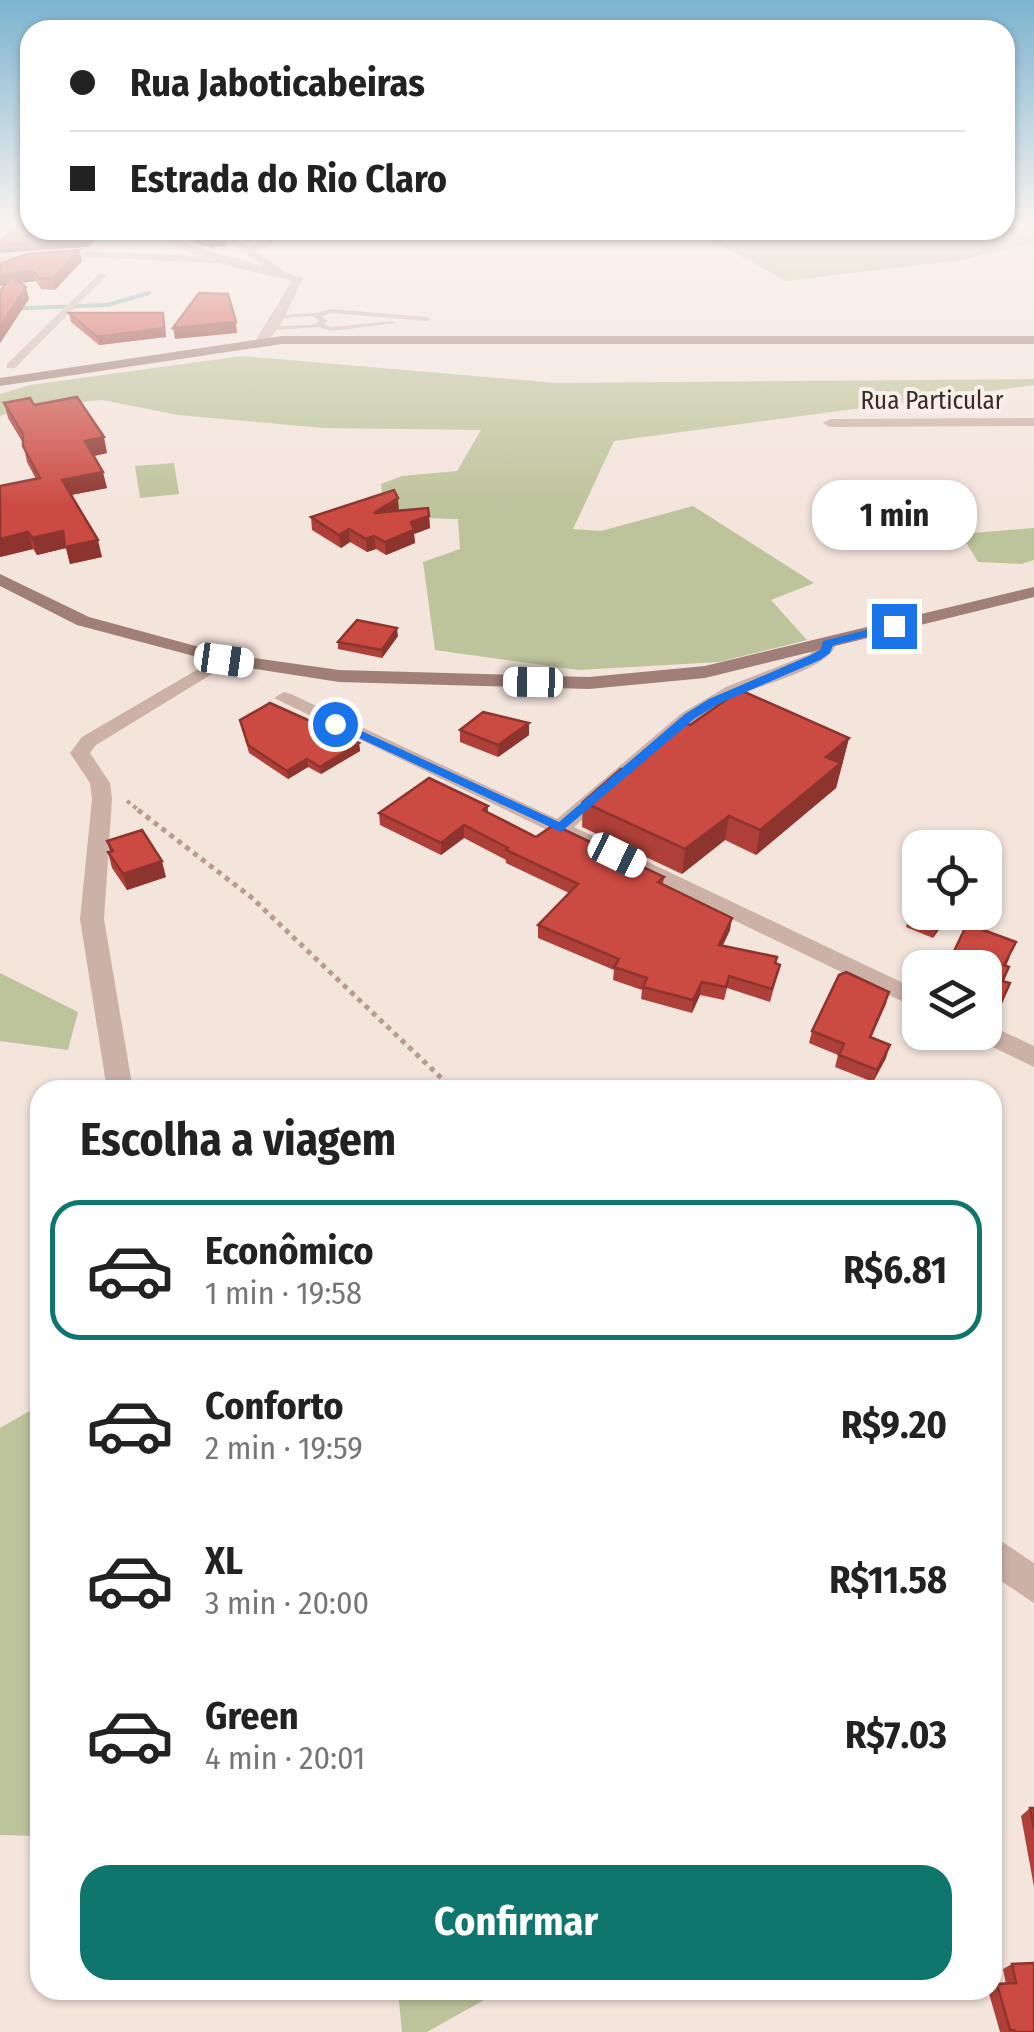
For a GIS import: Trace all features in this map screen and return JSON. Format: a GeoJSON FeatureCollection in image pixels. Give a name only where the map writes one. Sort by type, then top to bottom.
{"type":"FeatureCollection","features":[{"type":"Feature","properties":{"kind":"main road"},"geometry":{"type":"LineString","coordinates":[[0,382],[261,341],[1034,340]]}},
{"type":"Feature","properties":{"kind":"main road"},"geometry":{"type":"LineString","coordinates":[[0,580],[84,621],[224,660],[339,676],[589,683],[705,672],[1034,592]]}},
{"type":"Feature","properties":{"kind":"street"},"geometry":{"type":"LineString","coordinates":[[11,366],[59,319]]}},
{"type":"Feature","properties":{"kind":"street"},"geometry":{"type":"LineString","coordinates":[[261,341],[278,319]]}},
{"type":"Feature","properties":{"kind":"street","name":"Rua Particular"},"geometry":{"type":"LineString","coordinates":[[830,423],[1034,422]]}},
{"type":"Feature","properties":{"kind":"street"},"geometry":{"type":"LineString","coordinates":[[561,828],[689,717],[733,691],[816,658],[826,650],[827,643]]}},
{"type":"Feature","properties":{"kind":"street"},"geometry":{"type":"LineString","coordinates":[[118,1080],[92,918],[102,799],[97,778],[84,761],[82,747],[224,660]]}},
{"type":"Feature","properties":{"kind":"street"},"geometry":{"type":"LineString","coordinates":[[284,698],[902,992]]}},
{"type":"Feature","properties":{"kind":"street"},"geometry":{"type":"LineString","coordinates":[[1002,1040],[1034,1056]]}},
{"type":"Feature","properties":{"kind":"street"},"geometry":{"type":"LineString","coordinates":[[1002,1560],[1034,1585]]}},
{"type":"Feature","properties":{"kind":"lane"},"geometry":{"type":"LineString","coordinates":[[296,319],[332,329],[420,319]]}},
{"type":"Feature","properties":{"kind":"lane"},"geometry":{"type":"LineString","coordinates":[[319,325],[324,319]]}},
{"type":"Feature","properties":{"kind":"path"},"geometry":{"type":"LineString","coordinates":[[97,778],[251,896],[444,1080]]}},
{"type":"Feature","properties":{"kind":"green space"},"geometry":{"type":"Polygon","coordinates":[[[242,356],[556,383],[1034,379],[1034,385],[614,441],[573,529],[601,531],[693,506],[814,583],[771,600],[807,640],[719,662],[578,670],[435,650],[423,562],[460,549],[458,519],[385,517],[381,484],[402,476],[457,471],[481,430],[323,428],[178,415],[102,400],[18,409],[0,416],[0,394],[30,385],[242,356]]]}},
{"type":"Feature","properties":{"kind":"green space"},"geometry":{"type":"Polygon","coordinates":[[[174,463],[179,494],[140,498],[135,466],[174,463]]]}},
{"type":"Feature","properties":{"kind":"green space"},"geometry":{"type":"Polygon","coordinates":[[[1034,528],[1034,560],[1021,564],[978,562],[961,534],[1034,528]]]}},
{"type":"Feature","properties":{"kind":"green space"},"geometry":{"type":"Polygon","coordinates":[[[0,973],[78,1012],[68,1050],[0,1041],[0,973]]]}},
{"type":"Feature","properties":{"kind":"green space"},"geometry":{"type":"Polygon","coordinates":[[[30,1411],[30,1836],[0,1835],[0,1428],[30,1411]]]}},
{"type":"Feature","properties":{"kind":"green space"},"geometry":{"type":"Polygon","coordinates":[[[399,2000],[484,2000],[427,2032],[402,2032],[399,2000]]]}},
{"type":"Feature","properties":{"kind":"building"},"geometry":{"type":"Polygon","coordinates":[[[76,319],[163,319],[164,328],[97,337],[76,319]]]}},
{"type":"Feature","properties":{"kind":"building"},"geometry":{"type":"Polygon","coordinates":[[[180,319],[235,319],[236,322],[173,328],[180,319]]]}},
{"type":"Feature","properties":{"kind":"building"},"geometry":{"type":"Polygon","coordinates":[[[77,397],[104,437],[85,441],[103,472],[62,480],[98,540],[65,547],[63,531],[32,538],[28,532],[0,539],[0,486],[40,478],[23,446],[23,434],[4,403],[30,398],[34,405],[77,397]]]}},
{"type":"Feature","properties":{"kind":"building"},"geometry":{"type":"Polygon","coordinates":[[[394,490],[398,498],[374,513],[428,508],[429,516],[411,522],[414,530],[385,542],[374,536],[366,539],[349,529],[339,535],[311,517],[394,490]]]}},
{"type":"Feature","properties":{"kind":"building"},"geometry":{"type":"Polygon","coordinates":[[[357,620],[397,628],[382,650],[338,642],[357,620]]]}},
{"type":"Feature","properties":{"kind":"building"},"geometry":{"type":"Polygon","coordinates":[[[740,690],[849,738],[826,757],[841,763],[760,830],[729,816],[685,849],[583,802],[621,769],[630,772],[680,721],[690,725],[740,690]]]}},
{"type":"Feature","properties":{"kind":"building"},"geometry":{"type":"Polygon","coordinates":[[[270,703],[359,743],[320,767],[307,759],[287,771],[248,745],[240,720],[270,703]]]}},
{"type":"Feature","properties":{"kind":"building"},"geometry":{"type":"Polygon","coordinates":[[[483,712],[529,723],[498,745],[460,730],[483,712]]]}},
{"type":"Feature","properties":{"kind":"building"},"geometry":{"type":"Polygon","coordinates":[[[429,778],[488,806],[483,810],[536,837],[552,826],[565,830],[664,877],[658,882],[732,918],[719,945],[777,957],[775,963],[780,965],[772,989],[729,976],[726,987],[702,982],[693,1000],[643,987],[647,978],[614,967],[619,959],[538,925],[578,884],[464,825],[441,843],[379,813],[429,778]]]}},
{"type":"Feature","properties":{"kind":"building"},"geometry":{"type":"Polygon","coordinates":[[[142,830],[162,861],[123,874],[108,852],[113,851],[107,841],[142,830]]]}},
{"type":"Feature","properties":{"kind":"building"},"geometry":{"type":"Polygon","coordinates":[[[964,930],[983,930],[1016,942],[1004,965],[1009,967],[1002,981],[1002,950],[955,950],[964,930]]]}},
{"type":"Feature","properties":{"kind":"building"},"geometry":{"type":"Polygon","coordinates":[[[846,972],[889,992],[870,1037],[890,1045],[877,1070],[839,1055],[844,1044],[812,1031],[839,975],[846,972]]]}},
{"type":"Feature","properties":{"kind":"building"},"geometry":{"type":"Polygon","coordinates":[[[1002,981],[1010,983],[1002,1001],[1002,981]]]}},
{"type":"Feature","properties":{"kind":"building"},"geometry":{"type":"Polygon","coordinates":[[[1034,1963],[1034,2032],[1010,2030],[1002,2000],[1002,1984],[1016,1983],[1012,1964],[1034,1963]]]}},
{"type":"Feature","properties":{"kind":"route"},"geometry":{"type":"LineString","coordinates":[[335,724],[561,828],[689,717],[713,701],[816,658],[826,650],[827,643],[894,626]]}}]}
